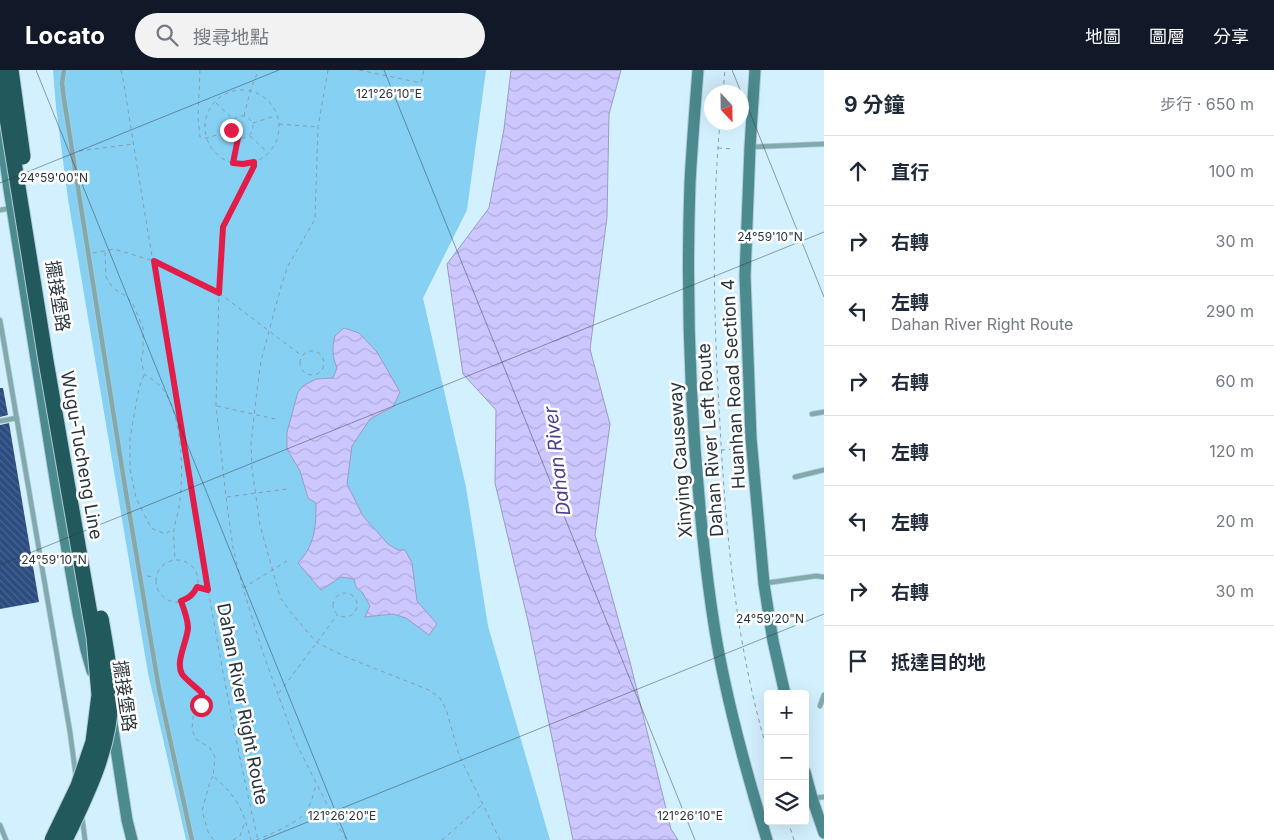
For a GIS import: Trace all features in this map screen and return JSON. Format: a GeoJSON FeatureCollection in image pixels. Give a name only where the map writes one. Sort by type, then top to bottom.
{"type":"FeatureCollection","features":[{"type":"Feature","properties":{"kind":"highway","name":"Wugu-Tucheng Line"},"geometry":{"type":"LineString","coordinates":[[0,70],[46,360],[94,637],[99,695],[93,742],[78,786],[52,840]]}},
{"type":"Feature","properties":{"kind":"highway","name":"Wugu-Tucheng Line"},"geometry":{"type":"LineString","coordinates":[[11,70],[61,390],[109,665],[111,691],[109,719],[104,745],[91,786],[65,840]]}},
{"type":"Feature","properties":{"kind":"street","name":"擺接堡路"},"geometry":{"type":"LineString","coordinates":[[5,70],[43,311],[110,702],[115,744]]}},
{"type":"Feature","properties":{"kind":"street","name":"Xinying Causeway"},"geometry":{"type":"LineString","coordinates":[[698,70],[690,183],[689,297],[695,463],[706,572],[717,643],[733,720],[750,786],[767,840]]}},
{"type":"Feature","properties":{"kind":"street","name":"Huanhan Road Section 4"},"geometry":{"type":"LineString","coordinates":[[755,70],[744,276],[751,438],[764,584],[773,641],[784,690]]}},
{"type":"Feature","properties":{"kind":"street","name":"擺接堡路"},"geometry":{"type":"LineString","coordinates":[[0,105],[0,132],[5,190],[12,208],[78,613],[86,650],[115,744]]}},
{"type":"Feature","properties":{"kind":"street"},"geometry":{"type":"LineString","coordinates":[[29,314],[43,311]]}},
{"type":"Feature","properties":{"kind":"street"},"geometry":{"type":"LineString","coordinates":[[115,744],[132,840]]}},
{"type":"Feature","properties":{"kind":"street"},"geometry":{"type":"LineString","coordinates":[[809,780],[818,798],[824,832]]}},
{"type":"Feature","properties":{"kind":"lane"},"geometry":{"type":"LineString","coordinates":[[64,70],[62,83],[65,109],[125,487],[159,689],[192,840]]}},
{"type":"Feature","properties":{"kind":"lane"},"geometry":{"type":"LineString","coordinates":[[750,147],[824,144]]}},
{"type":"Feature","properties":{"kind":"lane"},"geometry":{"type":"LineString","coordinates":[[0,210],[12,208]]}},
{"type":"Feature","properties":{"kind":"lane"},"geometry":{"type":"LineString","coordinates":[[0,320],[70,732],[85,840]]}},
{"type":"Feature","properties":{"kind":"lane"},"geometry":{"type":"LineString","coordinates":[[812,414],[824,412]]}},
{"type":"Feature","properties":{"kind":"lane"},"geometry":{"type":"LineString","coordinates":[[0,421],[17,418]]}},
{"type":"Feature","properties":{"kind":"lane"},"geometry":{"type":"LineString","coordinates":[[795,476],[824,470]]}},
{"type":"Feature","properties":{"kind":"lane"},"geometry":{"type":"LineString","coordinates":[[764,584],[816,576],[824,577]]}},
{"type":"Feature","properties":{"kind":"lane"},"geometry":{"type":"LineString","coordinates":[[820,706],[824,694]]}},
{"type":"Feature","properties":{"kind":"lane"},"geometry":{"type":"LineString","coordinates":[[0,825],[6,840]]}},
{"type":"Feature","properties":{"kind":"path","name":"Dahan River Right Route"},"geometry":{"type":"LineString","coordinates":[[121,70],[208,590],[232,724],[257,840]]}},
{"type":"Feature","properties":{"kind":"path"},"geometry":{"type":"LineString","coordinates":[[200,70],[198,117],[200,138],[231,130]]}},
{"type":"Feature","properties":{"kind":"path"},"geometry":{"type":"LineString","coordinates":[[244,117],[250,92],[259,70]]}},
{"type":"Feature","properties":{"kind":"path"},"geometry":{"type":"LineString","coordinates":[[328,70],[318,127],[315,220],[288,266],[282,283],[262,361],[253,414],[252,469],[260,525],[280,597],[316,642],[346,657],[429,690],[440,698],[446,709],[459,755],[500,840]]}},
{"type":"Feature","properties":{"kind":"path"},"geometry":{"type":"LineString","coordinates":[[359,70],[420,83],[424,70]]}},
{"type":"Feature","properties":{"kind":"path"},"geometry":{"type":"LineString","coordinates":[[724,85],[725,70]]}},
{"type":"Feature","properties":{"kind":"path"},"geometry":{"type":"LineString","coordinates":[[231,92],[250,92],[259,95],[266,100],[277,116],[278,135],[274,144],[268,153],[254,162],[243,164],[224,160],[210,147],[206,138],[205,128],[209,110],[222,96],[231,92]]}},
{"type":"Feature","properties":{"kind":"path"},"geometry":{"type":"LineString","coordinates":[[215,102],[234,120]]}},
{"type":"Feature","properties":{"kind":"path"},"geometry":{"type":"LineString","coordinates":[[240,116],[250,120],[252,132],[249,135],[238,138],[232,134],[231,130],[234,120],[240,116]]}},
{"type":"Feature","properties":{"kind":"path"},"geometry":{"type":"LineString","coordinates":[[252,124],[277,116]]}},
{"type":"Feature","properties":{"kind":"path"},"geometry":{"type":"LineString","coordinates":[[278,124],[318,127]]}},
{"type":"Feature","properties":{"kind":"path","name":"Dahan River Left Route"},"geometry":{"type":"LineString","coordinates":[[719,130],[714,238],[715,344],[726,519],[734,590],[746,665],[764,739]]}},
{"type":"Feature","properties":{"kind":"path"},"geometry":{"type":"LineString","coordinates":[[249,135],[268,153]]}},
{"type":"Feature","properties":{"kind":"path"},"geometry":{"type":"LineString","coordinates":[[233,163],[238,138]]}},
{"type":"Feature","properties":{"kind":"path"},"geometry":{"type":"LineString","coordinates":[[77,151],[133,144]]}},
{"type":"Feature","properties":{"kind":"path"},"geometry":{"type":"LineString","coordinates":[[718,148],[734,149]]}},
{"type":"Feature","properties":{"kind":"path"},"geometry":{"type":"LineString","coordinates":[[254,162],[254,166],[223,227],[216,406],[226,497],[233,548],[263,653],[295,740],[347,840]]}},
{"type":"Feature","properties":{"kind":"path"},"geometry":{"type":"LineString","coordinates":[[93,254],[114,249],[154,261],[219,293],[302,356]]}},
{"type":"Feature","properties":{"kind":"path"},"geometry":{"type":"LineString","coordinates":[[105,252],[106,277],[117,291],[126,296],[133,304],[143,328],[142,358],[144,374],[139,388],[130,438],[130,469],[136,498],[151,528],[165,534],[174,529]]}},
{"type":"Feature","properties":{"kind":"path"},"geometry":{"type":"LineString","coordinates":[[308,351],[320,354],[324,364],[320,371],[313,375],[302,370],[300,363],[302,356],[308,351]]}},
{"type":"Feature","properties":{"kind":"path"},"geometry":{"type":"LineString","coordinates":[[144,374],[162,388],[172,406],[177,424],[182,463],[179,507],[174,529],[175,560]]}},
{"type":"Feature","properties":{"kind":"path"},"geometry":{"type":"LineString","coordinates":[[216,406],[275,419]]}},
{"type":"Feature","properties":{"kind":"path"},"geometry":{"type":"LineString","coordinates":[[721,450],[738,449]]}},
{"type":"Feature","properties":{"kind":"path"},"geometry":{"type":"LineString","coordinates":[[226,497],[287,489]]}},
{"type":"Feature","properties":{"kind":"path"},"geometry":{"type":"LineString","coordinates":[[182,560],[193,568],[198,580],[197,587],[188,598],[174,602],[162,596],[156,584],[156,577],[158,570],[168,561],[182,560]]}},
{"type":"Feature","properties":{"kind":"path"},"geometry":{"type":"LineString","coordinates":[[243,588],[287,561]]}},
{"type":"Feature","properties":{"kind":"path"},"geometry":{"type":"LineString","coordinates":[[145,576],[156,577]]}},
{"type":"Feature","properties":{"kind":"path"},"geometry":{"type":"LineString","coordinates":[[197,587],[208,590]]}},
{"type":"Feature","properties":{"kind":"path"},"geometry":{"type":"LineString","coordinates":[[347,593],[354,596],[357,603],[355,610],[350,616],[338,614],[334,608],[334,600],[339,594],[347,593]]}},
{"type":"Feature","properties":{"kind":"path"},"geometry":{"type":"LineString","coordinates":[[181,601],[188,627],[179,664],[182,675],[202,693],[201,705],[193,717],[192,730],[196,739],[210,748],[215,757],[214,776],[210,782],[202,811],[209,836],[214,840]]}},
{"type":"Feature","properties":{"kind":"path"},"geometry":{"type":"LineString","coordinates":[[278,695],[338,614]]}},
{"type":"Feature","properties":{"kind":"path"},"geometry":{"type":"LineString","coordinates":[[214,776],[227,788],[240,807],[251,840]]}},
{"type":"Feature","properties":{"kind":"path"},"geometry":{"type":"LineString","coordinates":[[257,840],[304,815],[310,805],[317,784]]}},
{"type":"Feature","properties":{"kind":"path"},"geometry":{"type":"LineString","coordinates":[[442,840],[483,804]]}},
{"type":"Feature","properties":{"kind":"path"},"geometry":{"type":"LineString","coordinates":[[234,840],[240,836],[245,821]]}},
{"type":"Feature","properties":{"kind":"path"},"geometry":{"type":"LineString","coordinates":[[789,825],[794,840]]}},
{"type":"Feature","properties":{"kind":"shaded area"},"geometry":{"type":"Polygon","coordinates":[[[53,70],[486,70],[467,210],[423,298],[466,487],[488,626],[550,840],[186,840],[148,673],[68,199],[53,70]]]}},
{"type":"Feature","properties":{"kind":"water","name":"Dahan River"},"geometry":{"type":"Polygon","coordinates":[[[511,70],[621,70],[609,114],[607,217],[590,349],[610,424],[595,535],[630,662],[671,829],[678,840],[573,840],[528,621],[495,483],[496,410],[463,374],[447,264],[489,208],[504,129],[511,70]]]}},
{"type":"Feature","properties":{"kind":"water"},"geometry":{"type":"Polygon","coordinates":[[[344,328],[359,333],[377,352],[400,392],[393,407],[370,419],[352,446],[347,484],[363,516],[388,544],[398,550],[405,550],[412,563],[417,601],[437,624],[429,635],[406,618],[393,614],[365,617],[370,606],[362,592],[356,587],[354,579],[341,577],[321,590],[298,563],[311,542],[316,520],[316,503],[308,498],[300,471],[287,449],[287,432],[298,392],[303,386],[316,379],[333,378],[337,368],[333,356],[334,340],[335,336],[344,328]]]}},
{"type":"Feature","properties":{"kind":"building"},"geometry":{"type":"Polygon","coordinates":[[[0,388],[3,388],[8,415],[0,417],[0,388]]]}},
{"type":"Feature","properties":{"kind":"building"},"geometry":{"type":"Polygon","coordinates":[[[9,423],[39,602],[0,609],[0,425],[9,423]]]}},
{"type":"Feature","properties":{"kind":"route"},"geometry":{"type":"LineString","coordinates":[[201,705],[202,693],[182,675],[179,664],[188,627],[181,601],[193,594],[197,587],[208,590],[154,261],[219,293],[223,227],[254,166],[254,162],[233,163],[238,138],[232,134],[231,130]]}}]}
